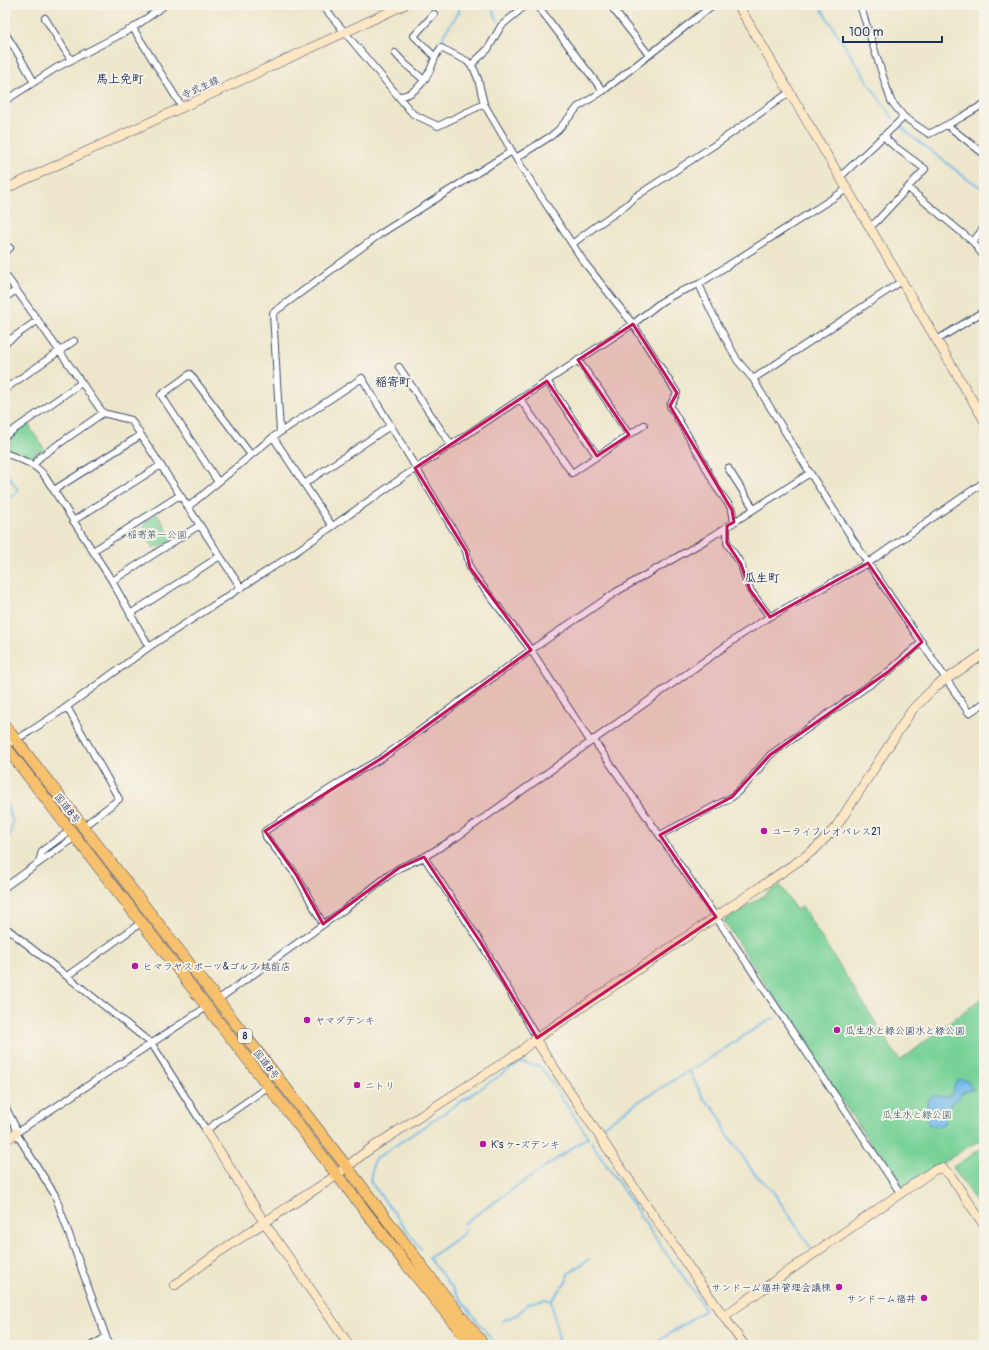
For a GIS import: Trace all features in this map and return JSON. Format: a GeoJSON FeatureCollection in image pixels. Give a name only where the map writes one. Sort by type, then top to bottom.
{"type":"FeatureCollection","features":[{"type":"Feature","properties":{"kind":"highway","name":"国道8号"},"geometry":{"type":"LineString","coordinates":[[5,726],[484,1345]]}},
{"type":"Feature","properties":{"kind":"highway","name":"国道8号"},"geometry":{"type":"LineString","coordinates":[[5,746],[71,835],[142,922],[337,1174],[472,1345]]}},
{"type":"Feature","properties":{"kind":"street"},"geometry":{"type":"LineString","coordinates":[[5,101],[70,60],[133,28],[165,5]]}},
{"type":"Feature","properties":{"kind":"street"},"geometry":{"type":"LineString","coordinates":[[322,5],[344,33],[414,114],[438,126],[484,104]]}},
{"type":"Feature","properties":{"kind":"street","name":"寺武生線"},"geometry":{"type":"LineString","coordinates":[[5,189],[404,5]]}},
{"type":"Feature","properties":{"kind":"street"},"geometry":{"type":"LineString","coordinates":[[471,65],[488,49],[501,26],[526,5]]}},
{"type":"Feature","properties":{"kind":"street"},"geometry":{"type":"LineString","coordinates":[[537,5],[603,91]]}},
{"type":"Feature","properties":{"kind":"street"},"geometry":{"type":"LineString","coordinates":[[610,5],[649,55]]}},
{"type":"Feature","properties":{"kind":"street"},"geometry":{"type":"LineString","coordinates":[[280,432],[273,313],[380,234],[514,154],[554,133],[574,111],[603,91],[713,5]]}},
{"type":"Feature","properties":{"kind":"street"},"geometry":{"type":"LineString","coordinates":[[738,5],[984,420]]}},
{"type":"Feature","properties":{"kind":"street"},"geometry":{"type":"LineString","coordinates":[[860,5],[891,100],[904,117],[929,134],[984,104]]}},
{"type":"Feature","properties":{"kind":"street"},"geometry":{"type":"LineString","coordinates":[[434,14],[414,36],[435,57]]}},
{"type":"Feature","properties":{"kind":"street"},"geometry":{"type":"LineString","coordinates":[[45,18],[70,60]]}},
{"type":"Feature","properties":{"kind":"street"},"geometry":{"type":"LineString","coordinates":[[133,28],[182,107]]}},
{"type":"Feature","properties":{"kind":"street"},"geometry":{"type":"LineString","coordinates":[[5,33],[34,82]]}},
{"type":"Feature","properties":{"kind":"street"},"geometry":{"type":"LineString","coordinates":[[398,96],[404,96],[412,93],[424,80],[430,71],[437,52],[441,48],[462,58],[471,65],[478,79],[484,104],[514,154],[584,262],[632,324],[677,394],[670,406],[700,456],[716,487],[732,510],[734,522]]}},
{"type":"Feature","properties":{"kind":"street"},"geometry":{"type":"LineString","coordinates":[[396,53],[404,63],[424,80]]}},
{"type":"Feature","properties":{"kind":"street"},"geometry":{"type":"LineString","coordinates":[[572,244],[635,198],[790,92]]}},
{"type":"Feature","properties":{"kind":"street"},"geometry":{"type":"LineString","coordinates":[[840,177],[904,117]]}},
{"type":"Feature","properties":{"kind":"street"},"geometry":{"type":"LineString","coordinates":[[947,125],[984,154]]}},
{"type":"Feature","properties":{"kind":"street"},"geometry":{"type":"LineString","coordinates":[[870,227],[925,169],[887,140],[886,134]]}},
{"type":"Feature","properties":{"kind":"street"},"geometry":{"type":"LineString","coordinates":[[908,188],[973,242],[984,257]]}},
{"type":"Feature","properties":{"kind":"street"},"geometry":{"type":"LineString","coordinates":[[5,746],[67,707],[149,647],[287,558],[415,468],[632,324],[661,302],[677,293],[699,284],[847,189]]}},
{"type":"Feature","properties":{"kind":"street"},"geometry":{"type":"LineString","coordinates":[[973,242],[984,227]]}},
{"type":"Feature","properties":{"kind":"street"},"geometry":{"type":"LineString","coordinates":[[5,274],[103,413],[131,420],[241,588]]}},
{"type":"Feature","properties":{"kind":"street"},"geometry":{"type":"LineString","coordinates":[[753,379],[902,281]]}},
{"type":"Feature","properties":{"kind":"street"},"geometry":{"type":"LineString","coordinates":[[699,284],[710,309],[737,360],[753,379],[810,473],[868,563],[969,713],[984,703]]}},
{"type":"Feature","properties":{"kind":"street"},"geometry":{"type":"LineString","coordinates":[[5,298],[16,290]]}},
{"type":"Feature","properties":{"kind":"street"},"geometry":{"type":"LineString","coordinates":[[937,340],[984,311]]}},
{"type":"Feature","properties":{"kind":"street"},"geometry":{"type":"LineString","coordinates":[[5,343],[38,320]]}},
{"type":"Feature","properties":{"kind":"street"},"geometry":{"type":"LineString","coordinates":[[5,390],[74,341]]}},
{"type":"Feature","properties":{"kind":"street"},"geometry":{"type":"LineString","coordinates":[[578,360],[629,435]]}},
{"type":"Feature","properties":{"kind":"street"},"geometry":{"type":"LineString","coordinates":[[399,367],[451,444]]}},
{"type":"Feature","properties":{"kind":"street"},"geometry":{"type":"LineString","coordinates":[[218,482],[161,395],[190,374],[251,455]]}},
{"type":"Feature","properties":{"kind":"street"},"geometry":{"type":"LineString","coordinates":[[188,507],[273,437],[362,378],[466,551],[470,568],[531,650],[592,740],[660,835],[901,1194]]}},
{"type":"Feature","properties":{"kind":"street"},"geometry":{"type":"LineString","coordinates":[[547,381],[597,456]]}},
{"type":"Feature","properties":{"kind":"street"},"geometry":{"type":"LineString","coordinates":[[5,436],[81,383]]}},
{"type":"Feature","properties":{"kind":"street"},"geometry":{"type":"LineString","coordinates":[[520,399],[572,472],[644,425]]}},
{"type":"Feature","properties":{"kind":"street"},"geometry":{"type":"LineString","coordinates":[[34,465],[40,457],[103,413]]}},
{"type":"Feature","properties":{"kind":"street"},"geometry":{"type":"LineString","coordinates":[[304,484],[390,426]]}},
{"type":"Feature","properties":{"kind":"street"},"geometry":{"type":"LineString","coordinates":[[54,490],[141,435]]}},
{"type":"Feature","properties":{"kind":"street"},"geometry":{"type":"LineString","coordinates":[[273,437],[332,526]]}},
{"type":"Feature","properties":{"kind":"street"},"geometry":{"type":"LineString","coordinates":[[5,453],[39,468],[112,581],[149,647]]}},
{"type":"Feature","properties":{"kind":"street"},"geometry":{"type":"LineString","coordinates":[[74,521],[161,465]]}},
{"type":"Feature","properties":{"kind":"street"},"geometry":{"type":"LineString","coordinates":[[728,468],[754,509]]}},
{"type":"Feature","properties":{"kind":"street"},"geometry":{"type":"LineString","coordinates":[[323,924],[297,876],[266,837],[265,831],[345,779],[382,758],[531,650],[616,592],[708,539],[810,473]]}},
{"type":"Feature","properties":{"kind":"street"},"geometry":{"type":"LineString","coordinates":[[5,1141],[207,1007],[399,868],[424,857],[457,837],[592,740],[770,616],[868,563],[984,482]]}},
{"type":"Feature","properties":{"kind":"street"},"geometry":{"type":"LineString","coordinates":[[93,551],[180,495]]}},
{"type":"Feature","properties":{"kind":"street"},"geometry":{"type":"LineString","coordinates":[[112,581],[200,525]]}},
{"type":"Feature","properties":{"kind":"street"},"geometry":{"type":"LineString","coordinates":[[727,526],[728,543],[741,564],[750,590],[770,616]]}},
{"type":"Feature","properties":{"kind":"street"},"geometry":{"type":"LineString","coordinates":[[130,614],[220,556]]}},
{"type":"Feature","properties":{"kind":"street"},"geometry":{"type":"LineString","coordinates":[[660,835],[732,797],[747,783],[770,755],[888,672],[922,642]]}},
{"type":"Feature","properties":{"kind":"street"},"geometry":{"type":"LineString","coordinates":[[175,1285],[219,1252],[337,1174],[368,1151],[521,1051],[536,1039],[803,858],[827,837],[843,817],[904,720],[922,699],[946,679],[984,654]]}},
{"type":"Feature","properties":{"kind":"street"},"geometry":{"type":"LineString","coordinates":[[67,707],[119,799],[89,822]]}},
{"type":"Feature","properties":{"kind":"street"},"geometry":{"type":"LineString","coordinates":[[5,887],[71,835]]}},
{"type":"Feature","properties":{"kind":"street"},"geometry":{"type":"LineString","coordinates":[[40,860],[71,835]]}},
{"type":"Feature","properties":{"kind":"street"},"geometry":{"type":"LineString","coordinates":[[424,857],[482,943],[536,1039],[634,1187],[744,1345]]}},
{"type":"Feature","properties":{"kind":"street"},"geometry":{"type":"LineString","coordinates":[[67,976],[142,922]]}},
{"type":"Feature","properties":{"kind":"street"},"geometry":{"type":"LineString","coordinates":[[5,927],[152,1044],[264,1222],[349,1345]]}},
{"type":"Feature","properties":{"kind":"street"},"geometry":{"type":"LineString","coordinates":[[206,1130],[269,1086]]}},
{"type":"Feature","properties":{"kind":"street"},"geometry":{"type":"LineString","coordinates":[[5,1106],[17,1132],[54,1192],[109,1345]]}},
{"type":"Feature","properties":{"kind":"street"},"geometry":{"type":"LineString","coordinates":[[724,1316],[901,1194],[914,1181],[934,1170],[942,1168],[946,1170],[984,1225]]}},
{"type":"Feature","properties":{"kind":"street"},"geometry":{"type":"LineString","coordinates":[[93,1345],[106,1336]]}},
{"type":"Feature","properties":{"kind":"highlighted area"},"geometry":{"type":"Polygon","coordinates":[[[633,324],[677,393],[670,406],[732,510],[734,522],[727,526],[727,543],[741,564],[750,590],[770,617],[868,563],[922,642],[888,672],[770,755],[732,797],[660,835],[716,917],[537,1038],[481,943],[424,857],[399,868],[323,924],[297,876],[265,831],[382,758],[531,650],[470,568],[466,551],[415,468],[547,381],[597,456],[629,435],[578,360],[633,324]]]}},
{"type":"Feature","properties":{"kind":"green space"},"geometry":{"type":"Polygon","coordinates":[[[28,424],[45,450],[42,452],[41,450],[33,455],[34,457],[27,458],[5,448],[5,439],[28,424]]]}},
{"type":"Feature","properties":{"kind":"green space","name":"稲寄第一公園"},"geometry":{"type":"Polygon","coordinates":[[[157,514],[173,539],[159,548],[157,545],[153,548],[141,528],[145,526],[144,523],[157,514]]]}},
{"type":"Feature","properties":{"kind":"green space","name":"瓜生水と緑公園"},"geometry":{"type":"Polygon","coordinates":[[[780,885],[796,910],[802,907],[900,1061],[984,996],[984,1138],[901,1189],[724,921],[780,885]]]}},
{"type":"Feature","properties":{"kind":"green space"},"geometry":{"type":"Polygon","coordinates":[[[984,1147],[984,1214],[953,1167],[984,1147]]]}},
{"type":"Feature","properties":{"kind":"water"},"geometry":{"type":"Polygon","coordinates":[[[962,1079],[967,1081],[972,1089],[975,1089],[962,1092],[959,1098],[952,1102],[949,1108],[942,1109],[945,1122],[943,1124],[936,1126],[929,1124],[927,1122],[930,1113],[927,1106],[930,1097],[947,1097],[953,1091],[956,1081],[962,1079]]]}},
{"type":"Feature","properties":{"kind":"waterway"},"geometry":{"type":"LineString","coordinates":[[442,42],[444,34],[459,12],[458,5]]}},
{"type":"Feature","properties":{"kind":"waterway"},"geometry":{"type":"LineString","coordinates":[[492,5],[498,21]]}},
{"type":"Feature","properties":{"kind":"waterway"},"geometry":{"type":"LineString","coordinates":[[819,5],[875,93],[894,119]]}},
{"type":"Feature","properties":{"kind":"waterway"},"geometry":{"type":"LineString","coordinates":[[899,125],[966,178],[984,189]]}},
{"type":"Feature","properties":{"kind":"waterway"},"geometry":{"type":"LineString","coordinates":[[5,471],[18,490],[15,494],[5,500]]}},
{"type":"Feature","properties":{"kind":"waterway"},"geometry":{"type":"LineString","coordinates":[[5,802],[12,818],[11,832],[5,843]]}},
{"type":"Feature","properties":{"kind":"waterway"},"geometry":{"type":"LineString","coordinates":[[774,1018],[752,1030],[689,1071],[704,1099],[714,1109],[722,1121],[726,1132],[754,1173],[772,1190],[811,1248]]}},
{"type":"Feature","properties":{"kind":"waterway"},"geometry":{"type":"LineString","coordinates":[[421,1249],[370,1181],[374,1160],[520,1062],[541,1067],[588,1137],[463,1224]]}},
{"type":"Feature","properties":{"kind":"waterway"},"geometry":{"type":"LineString","coordinates":[[603,1127],[636,1103],[689,1071]]}},
{"type":"Feature","properties":{"kind":"waterway"},"geometry":{"type":"LineString","coordinates":[[591,1142],[703,1306],[704,1311],[652,1345]]}},
{"type":"Feature","properties":{"kind":"waterway"},"geometry":{"type":"LineString","coordinates":[[466,1229],[463,1234],[429,1258],[496,1345]]}},
{"type":"Feature","properties":{"kind":"waterway"},"geometry":{"type":"LineString","coordinates":[[560,1345],[551,1301],[566,1282],[568,1274],[589,1259]]}},
{"type":"Feature","properties":{"kind":"waterway"},"geometry":{"type":"LineString","coordinates":[[502,1321],[518,1314],[529,1303],[546,1299],[551,1301]]}},
{"type":"Feature","properties":{"kind":"tunnel"},"geometry":{"type":"LineString","coordinates":[[66,839],[84,825]]}},
{"type":"Feature","properties":{"kind":"place","name":"ユーライフレオパレス21"},"geometry":{"type":"Point","coordinates":[764,831]}},
{"type":"Feature","properties":{"kind":"place","name":"ヒマラヤスポーツ&ゴルフ 越前店"},"geometry":{"type":"Point","coordinates":[135,966]}},
{"type":"Feature","properties":{"kind":"place","name":"ヤマダデンキ"},"geometry":{"type":"Point","coordinates":[307,1020]}},
{"type":"Feature","properties":{"kind":"place","name":"瓜生水と緑公園水と緑公園"},"geometry":{"type":"Point","coordinates":[837,1030]}},
{"type":"Feature","properties":{"kind":"place","name":"ニトリ"},"geometry":{"type":"Point","coordinates":[357,1085]}},
{"type":"Feature","properties":{"kind":"place","name":"K's ケ-ズデンキ"},"geometry":{"type":"Point","coordinates":[483,1144]}},
{"type":"Feature","properties":{"kind":"place","name":"サンドーム福井管理会議棟"},"geometry":{"type":"Point","coordinates":[839,1287]}},
{"type":"Feature","properties":{"kind":"place","name":"サンドーム福井"},"geometry":{"type":"Point","coordinates":[924,1298]}},
{"type":"Feature","properties":{"kind":"district","name":"馬上免町"},"geometry":{"type":"Point","coordinates":[120,79]}},
{"type":"Feature","properties":{"kind":"district","name":"稲寄町"},"geometry":{"type":"Point","coordinates":[393,382]}},
{"type":"Feature","properties":{"kind":"district","name":"瓜生町"},"geometry":{"type":"Point","coordinates":[762,578]}}]}
